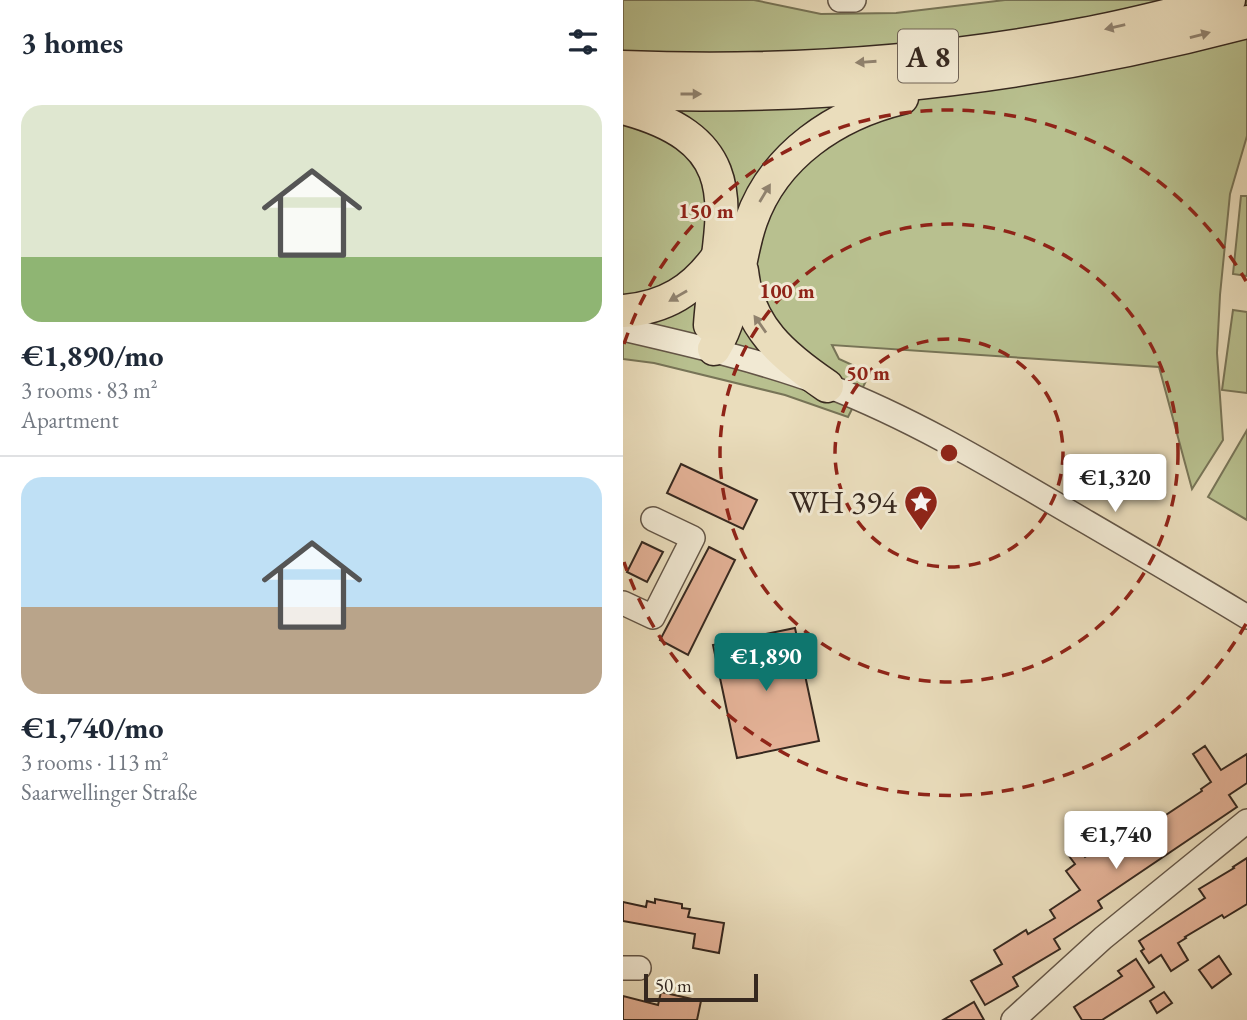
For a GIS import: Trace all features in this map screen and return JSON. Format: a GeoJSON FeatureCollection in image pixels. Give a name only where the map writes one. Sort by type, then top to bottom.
{"type":"FeatureCollection","features":[{"type":"Feature","properties":{"kind":"highway","name":"A 8"},"geometry":{"type":"LineString","coordinates":[[623,67],[754,68],[873,62],[940,55],[1084,34],[1229,0]]}},
{"type":"Feature","properties":{"kind":"highway","name":"A 8"},"geometry":{"type":"LineString","coordinates":[[623,93],[753,94],[877,88],[989,76],[1087,60],[1247,22]]}},
{"type":"Feature","properties":{"kind":"highway"},"geometry":{"type":"LineString","coordinates":[[713,349],[709,335],[730,259],[762,197],[782,166],[811,139],[843,118],[874,104],[989,76]]}},
{"type":"Feature","properties":{"kind":"highway"},"geometry":{"type":"LineString","coordinates":[[623,108],[650,116],[680,131],[700,148],[714,169],[722,193],[722,235],[753,314],[783,353],[827,386]]}},
{"type":"Feature","properties":{"kind":"highway"},"geometry":{"type":"LineString","coordinates":[[623,310],[645,309],[669,301],[691,288],[708,271],[730,259]]}},
{"type":"Feature","properties":{"kind":"street"},"geometry":{"type":"LineString","coordinates":[[840,0],[853,0]]}},
{"type":"Feature","properties":{"kind":"street"},"geometry":{"type":"LineString","coordinates":[[623,329],[713,349],[827,386],[897,416],[961,449],[1247,617]]}},
{"type":"Feature","properties":{"kind":"street"},"geometry":{"type":"LineString","coordinates":[[623,603],[653,617],[693,538],[653,519]]}},
{"type":"Feature","properties":{"kind":"street"},"geometry":{"type":"LineString","coordinates":[[1013,1020],[1103,938],[1247,821]]}},
{"type":"Feature","properties":{"kind":"green space"},"geometry":{"type":"Polygon","coordinates":[[[623,0],[754,0],[821,14],[896,13],[1005,0],[1247,0],[1247,136],[1230,194],[1220,295],[1217,353],[1223,440],[1192,489],[1159,367],[832,345],[839,359],[870,373],[848,417],[785,395],[654,363],[623,359],[623,0]]]}},
{"type":"Feature","properties":{"kind":"green space"},"geometry":{"type":"Polygon","coordinates":[[[1241,196],[1247,196],[1247,276],[1233,274],[1241,196]]]}},
{"type":"Feature","properties":{"kind":"green space"},"geometry":{"type":"Polygon","coordinates":[[[1233,310],[1247,312],[1247,393],[1222,390],[1233,310]]]}},
{"type":"Feature","properties":{"kind":"green space"},"geometry":{"type":"Polygon","coordinates":[[[1247,430],[1247,520],[1208,497],[1247,430]]]}},
{"type":"Feature","properties":{"kind":"building"},"geometry":{"type":"Polygon","coordinates":[[[681,464],[757,500],[743,529],[667,493],[681,464]]]}},
{"type":"Feature","properties":{"kind":"building"},"geometry":{"type":"Polygon","coordinates":[[[642,542],[663,552],[647,582],[627,572],[642,542]]]}},
{"type":"Feature","properties":{"kind":"building"},"geometry":{"type":"Polygon","coordinates":[[[709,547],[735,560],[688,655],[660,640],[709,547]]]}},
{"type":"Feature","properties":{"kind":"building"},"geometry":{"type":"Polygon","coordinates":[[[795,628],[819,741],[737,758],[713,645],[795,628]]]}},
{"type":"Feature","properties":{"kind":"building"},"geometry":{"type":"Polygon","coordinates":[[[1205,746],[1221,770],[1247,754],[1247,783],[1229,795],[1237,807],[1098,901],[1102,908],[1054,939],[1060,949],[1013,977],[1018,986],[985,1005],[971,981],[1002,964],[994,950],[1026,930],[1028,934],[1055,918],[1050,910],[1080,890],[1066,871],[1075,864],[1066,852],[1076,845],[1085,857],[1116,837],[1110,828],[1123,820],[1134,836],[1202,791],[1201,789],[1211,782],[1193,754],[1205,746]]]}},
{"type":"Feature","properties":{"kind":"building"},"geometry":{"type":"Polygon","coordinates":[[[1247,858],[1247,904],[1224,918],[1222,915],[1178,943],[1188,960],[1171,971],[1161,955],[1149,963],[1141,951],[1144,949],[1139,941],[1205,898],[1199,889],[1247,858]]]}},
{"type":"Feature","properties":{"kind":"building"},"geometry":{"type":"Polygon","coordinates":[[[655,899],[682,904],[682,908],[690,909],[688,917],[724,923],[719,953],[693,948],[695,934],[623,921],[623,902],[646,907],[647,901],[655,903],[655,899]]]}},
{"type":"Feature","properties":{"kind":"building"},"geometry":{"type":"Polygon","coordinates":[[[1219,956],[1231,974],[1212,988],[1199,970],[1219,956]]]}},
{"type":"Feature","properties":{"kind":"building"},"geometry":{"type":"Polygon","coordinates":[[[1136,959],[1154,987],[1102,1020],[1082,1020],[1074,1007],[1122,976],[1118,971],[1136,959]]]}},
{"type":"Feature","properties":{"kind":"building"},"geometry":{"type":"Polygon","coordinates":[[[661,992],[701,1001],[697,1020],[623,1020],[623,996],[658,1005],[661,992]]]}},
{"type":"Feature","properties":{"kind":"building"},"geometry":{"type":"Polygon","coordinates":[[[1164,992],[1172,1003],[1157,1013],[1150,1001],[1164,992]]]}},
{"type":"Feature","properties":{"kind":"building"},"geometry":{"type":"Polygon","coordinates":[[[974,1002],[984,1020],[943,1020],[974,1002]]]}},
{"type":"Feature","properties":{"kind":"place","name":"WH 394"},"geometry":{"type":"Point","coordinates":[921,532]}}]}
